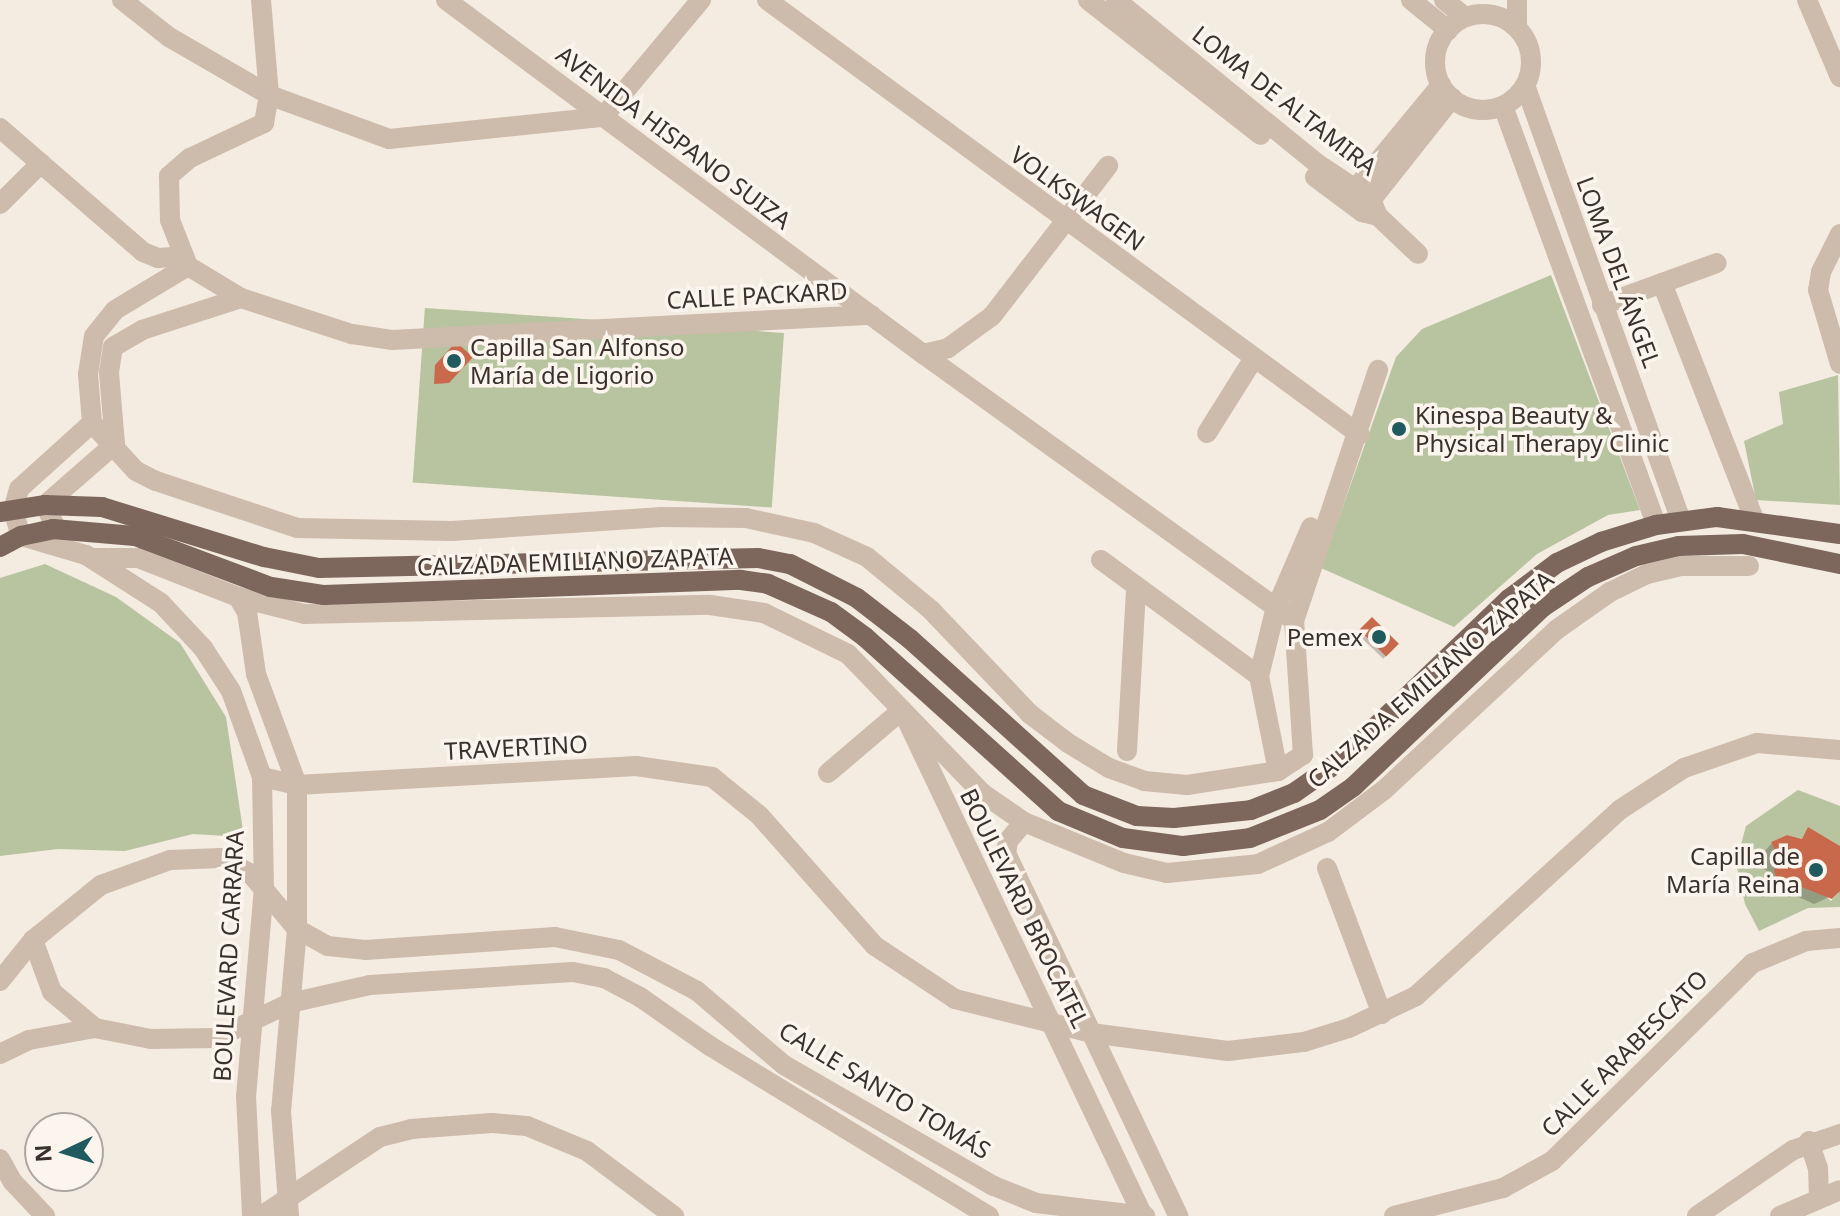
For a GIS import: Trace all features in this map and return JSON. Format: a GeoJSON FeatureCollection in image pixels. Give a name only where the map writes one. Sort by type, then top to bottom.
{"type":"FeatureCollection","features":[{"type":"Feature","properties":{"kind":"main road","name":"CALZADA EMILIANO ZAPATA"},"geometry":{"type":"LineString","coordinates":[[6,511],[45,505],[124,511],[264,557],[319,568],[758,558],[790,564],[824,578],[878,614],[1083,795],[1137,816],[1174,818],[1251,810],[1294,793],[1341,760],[1509,599],[1557,563],[1656,525],[1681,521],[1754,519],[1836,526]]}},
{"type":"Feature","properties":{"kind":"main road","name":"CALZADA EMILIANO ZAPATA"},"geometry":{"type":"LineString","coordinates":[[0,547],[21,536],[135,536],[271,587],[324,595],[741,580],[768,584],[831,612],[865,637],[1058,811],[1123,838],[1183,846],[1250,838],[1320,810],[1353,787],[1543,607],[1588,577],[1636,556],[1720,543],[1767,547],[1840,564]]}},
{"type":"Feature","properties":{"kind":"street"},"geometry":{"type":"LineString","coordinates":[[122,0],[169,37],[269,95],[389,139],[603,117],[701,0]]}},
{"type":"Feature","properties":{"kind":"street"},"geometry":{"type":"LineString","coordinates":[[186,261],[170,220],[169,176],[190,158],[257,131],[269,110],[261,0]]}},
{"type":"Feature","properties":{"kind":"street","name":"AVENIDA HISPANO SUIZA"},"geometry":{"type":"LineString","coordinates":[[446,0],[871,315]]}},
{"type":"Feature","properties":{"kind":"street","name":"VOLKSWAGEN"},"geometry":{"type":"LineString","coordinates":[[767,0],[1065,222],[1356,432]]}},
{"type":"Feature","properties":{"kind":"street"},"geometry":{"type":"LineString","coordinates":[[1088,0],[1362,203],[1447,92]]}},
{"type":"Feature","properties":{"kind":"street","name":"LOMA DE ALTAMIRA"},"geometry":{"type":"LineString","coordinates":[[1116,0],[1362,203],[1418,254]]}},
{"type":"Feature","properties":{"kind":"street"},"geometry":{"type":"LineString","coordinates":[[1411,0],[1448,30]]}},
{"type":"Feature","properties":{"kind":"street"},"geometry":{"type":"LineString","coordinates":[[1444,0],[1465,17]]}},
{"type":"Feature","properties":{"kind":"street"},"geometry":{"type":"LineString","coordinates":[[1517,0],[1517,28]]}},
{"type":"Feature","properties":{"kind":"street"},"geometry":{"type":"LineString","coordinates":[[1807,0],[1840,77]]}},
{"type":"Feature","properties":{"kind":"street"},"geometry":{"type":"LineString","coordinates":[[1497,8],[1517,28],[1531,55],[1525,85],[1503,106],[1477,110],[1447,92],[1436,58],[1448,30],[1465,17],[1497,8]]}},
{"type":"Feature","properties":{"kind":"street","name":"LOMA DEL ÁNGEL"},"geometry":{"type":"LineString","coordinates":[[1525,85],[1681,521]]}},
{"type":"Feature","properties":{"kind":"street"},"geometry":{"type":"LineString","coordinates":[[1503,106],[1656,525]]}},
{"type":"Feature","properties":{"kind":"street"},"geometry":{"type":"LineString","coordinates":[[0,128],[143,252],[158,258],[186,261]]}},
{"type":"Feature","properties":{"kind":"street"},"geometry":{"type":"LineString","coordinates":[[0,204],[41,163]]}},
{"type":"Feature","properties":{"kind":"street"},"geometry":{"type":"LineString","coordinates":[[923,354],[948,348],[992,316],[1108,166]]}},
{"type":"Feature","properties":{"kind":"street"},"geometry":{"type":"LineString","coordinates":[[1840,234],[1821,272],[1818,290],[1840,364]]}},
{"type":"Feature","properties":{"kind":"street"},"geometry":{"type":"LineString","coordinates":[[186,261],[115,310],[94,336],[88,374],[92,423],[115,444],[136,471],[156,481],[297,528],[452,531],[662,517],[746,518],[814,533],[867,557],[931,610],[1030,714],[1109,768],[1144,781],[1187,785],[1278,771],[1299,759],[1304,749],[1294,621],[1356,432]]}},
{"type":"Feature","properties":{"kind":"street","name":"CALLE PACKARD"},"geometry":{"type":"LineString","coordinates":[[186,261],[241,298],[352,334],[392,340],[871,315],[1275,611],[1294,621]]}},
{"type":"Feature","properties":{"kind":"street"},"geometry":{"type":"LineString","coordinates":[[1602,305],[1717,263]]}},
{"type":"Feature","properties":{"kind":"street"},"geometry":{"type":"LineString","coordinates":[[1662,283],[1754,519]]}},
{"type":"Feature","properties":{"kind":"street"},"geometry":{"type":"LineString","coordinates":[[113,347],[142,330],[241,298]]}},
{"type":"Feature","properties":{"kind":"street"},"geometry":{"type":"LineString","coordinates":[[94,336],[113,347]]}},
{"type":"Feature","properties":{"kind":"street"},"geometry":{"type":"LineString","coordinates":[[113,347],[109,372],[115,444]]}},
{"type":"Feature","properties":{"kind":"street"},"geometry":{"type":"LineString","coordinates":[[1207,433],[1254,358]]}},
{"type":"Feature","properties":{"kind":"street"},"geometry":{"type":"LineString","coordinates":[[21,536],[6,511],[19,489],[92,423]]}},
{"type":"Feature","properties":{"kind":"street"},"geometry":{"type":"LineString","coordinates":[[1278,771],[1259,676],[1275,611],[1356,432]]}},
{"type":"Feature","properties":{"kind":"street"},"geometry":{"type":"LineString","coordinates":[[59,537],[45,505],[115,444]]}},
{"type":"Feature","properties":{"kind":"street"},"geometry":{"type":"LineString","coordinates":[[61,448],[81,474]]}},
{"type":"Feature","properties":{"kind":"street"},"geometry":{"type":"LineString","coordinates":[[1644,493],[1667,484]]}},
{"type":"Feature","properties":{"kind":"street","name":"BOULEVARD CARRARA"},"geometry":{"type":"LineString","coordinates":[[59,537],[161,603],[203,648],[231,691],[262,777],[264,887],[246,1096],[252,1216]]}},
{"type":"Feature","properties":{"kind":"street"},"geometry":{"type":"LineString","coordinates":[[94,558],[138,558],[167,566],[238,597],[280,610],[410,614],[736,607],[795,625],[848,654],[982,793],[1024,822],[1146,870],[1199,873],[1258,864],[1328,832],[1384,790],[1556,630],[1610,592],[1681,566],[1749,566]]}},
{"type":"Feature","properties":{"kind":"street"},"geometry":{"type":"LineString","coordinates":[[1101,560],[1259,676]]}},
{"type":"Feature","properties":{"kind":"street"},"geometry":{"type":"LineString","coordinates":[[1127,751],[1136,588]]}},
{"type":"Feature","properties":{"kind":"street"},"geometry":{"type":"LineString","coordinates":[[238,597],[247,612],[256,674],[297,785],[297,929],[281,1111],[288,1208]]}},
{"type":"Feature","properties":{"kind":"street"},"geometry":{"type":"LineString","coordinates":[[250,637],[280,610]]}},
{"type":"Feature","properties":{"kind":"street"},"geometry":{"type":"LineString","coordinates":[[828,773],[902,710]]}},
{"type":"Feature","properties":{"kind":"street","name":"BOULEVARD BROCATEL"},"geometry":{"type":"LineString","coordinates":[[902,710],[1144,1215]]}},
{"type":"Feature","properties":{"kind":"street","name":"TRAVERTINO"},"geometry":{"type":"LineString","coordinates":[[262,777],[297,785],[636,766],[678,768],[712,777],[759,815],[875,946],[920,980],[955,999],[1091,1033],[1241,1050],[1304,1042],[1382,1014],[1440,978],[1621,809],[1684,768],[1757,743],[1840,750]]}},
{"type":"Feature","properties":{"kind":"street","name":"BOULEVARD BROCATEL"},"geometry":{"type":"LineString","coordinates":[[1024,822],[1008,841],[1006,853],[1178,1216]]}},
{"type":"Feature","properties":{"kind":"street"},"geometry":{"type":"LineString","coordinates":[[0,981],[33,940],[101,885],[170,860],[220,858],[244,869],[264,887]]}},
{"type":"Feature","properties":{"kind":"street"},"geometry":{"type":"LineString","coordinates":[[1327,868],[1382,1014]]}},
{"type":"Feature","properties":{"kind":"street","name":"CALLE SANTO TOMÁS"},"geometry":{"type":"LineString","coordinates":[[264,887],[297,929],[328,946],[365,950],[555,937],[619,950],[697,991],[784,1065],[994,1186],[1036,1203],[1144,1215]]}},
{"type":"Feature","properties":{"kind":"street","name":"CALLE ARABESCATO"},"geometry":{"type":"LineString","coordinates":[[1394,1216],[1503,1188],[1552,1161],[1753,963],[1806,941],[1840,938]]}},
{"type":"Feature","properties":{"kind":"street"},"geometry":{"type":"LineString","coordinates":[[33,940],[52,992],[95,1028]]}},
{"type":"Feature","properties":{"kind":"street"},"geometry":{"type":"LineString","coordinates":[[0,1054],[29,1040],[95,1028],[194,1041],[252,1023],[290,1003],[370,985],[573,972],[604,978],[989,1216]]}},
{"type":"Feature","properties":{"kind":"street"},"geometry":{"type":"LineString","coordinates":[[261,1216],[288,1208],[319,1173],[380,1137],[411,1129],[492,1123],[555,1134],[595,1155],[674,1216]]}},
{"type":"Feature","properties":{"kind":"street"},"geometry":{"type":"LineString","coordinates":[[1697,1216],[1809,1141],[1840,1134]]}},
{"type":"Feature","properties":{"kind":"street"},"geometry":{"type":"LineString","coordinates":[[1809,1141],[1818,1168],[1819,1196]]}},
{"type":"Feature","properties":{"kind":"street"},"geometry":{"type":"LineString","coordinates":[[0,1159],[13,1182],[45,1216]]}},
{"type":"Feature","properties":{"kind":"street"},"geometry":{"type":"LineString","coordinates":[[1780,1216],[1819,1196],[1840,1190]]}},
{"type":"Feature","properties":{"kind":"green space"},"geometry":{"type":"Polygon","coordinates":[[[1551,275],[1640,510],[1608,515],[1537,554],[1454,627],[1321,568],[1396,357],[1422,329],[1551,275]]]}},
{"type":"Feature","properties":{"kind":"green space"},"geometry":{"type":"Polygon","coordinates":[[[425,308],[784,333],[772,508],[413,482],[425,308]]]}},
{"type":"Feature","properties":{"kind":"green space"},"geometry":{"type":"Polygon","coordinates":[[[1838,375],[1840,505],[1756,500],[1744,441],[1783,424],[1779,392],[1838,375]]]}},
{"type":"Feature","properties":{"kind":"green space"},"geometry":{"type":"Polygon","coordinates":[[[45,564],[116,597],[180,643],[226,717],[244,837],[193,834],[125,851],[58,849],[0,856],[0,578],[45,564]]]}},
{"type":"Feature","properties":{"kind":"green space"},"geometry":{"type":"Polygon","coordinates":[[[1798,790],[1840,806],[1840,846],[1809,828],[1802,839],[1787,835],[1771,842],[1780,862],[1777,877],[1819,890],[1831,901],[1840,891],[1840,907],[1808,908],[1759,931],[1745,904],[1736,863],[1746,826],[1798,790]]]}},
{"type":"Feature","properties":{"kind":"building","name":"Capilla San Alfonso María de Ligorio"},"geometry":{"type":"Polygon","coordinates":[[[456,342],[473,357],[449,383],[434,384],[435,365],[456,342]]]}},
{"type":"Feature","properties":{"kind":"building","name":"Pemex"},"geometry":{"type":"Polygon","coordinates":[[[1372,617],[1399,644],[1386,657],[1359,630],[1372,617]]]}},
{"type":"Feature","properties":{"kind":"building","name":"Capilla de María Reina"},"geometry":{"type":"Polygon","coordinates":[[[1808,827],[1840,846],[1840,891],[1832,899],[1776,877],[1774,870],[1780,862],[1771,842],[1787,835],[1802,839],[1808,827]]]}},
{"type":"Feature","properties":{"kind":"place","name":"Capilla San Alfonso María de Ligorio"},"geometry":{"type":"Point","coordinates":[454,361]}},
{"type":"Feature","properties":{"kind":"place","name":"Kinespa Beauty & Physical Therapy Clinic"},"geometry":{"type":"Point","coordinates":[1399,429]}},
{"type":"Feature","properties":{"kind":"place","name":"Pemex"},"geometry":{"type":"Point","coordinates":[1379,637]}},
{"type":"Feature","properties":{"kind":"place","name":"Capilla de María Reina"},"geometry":{"type":"Point","coordinates":[1816,870]}}]}
